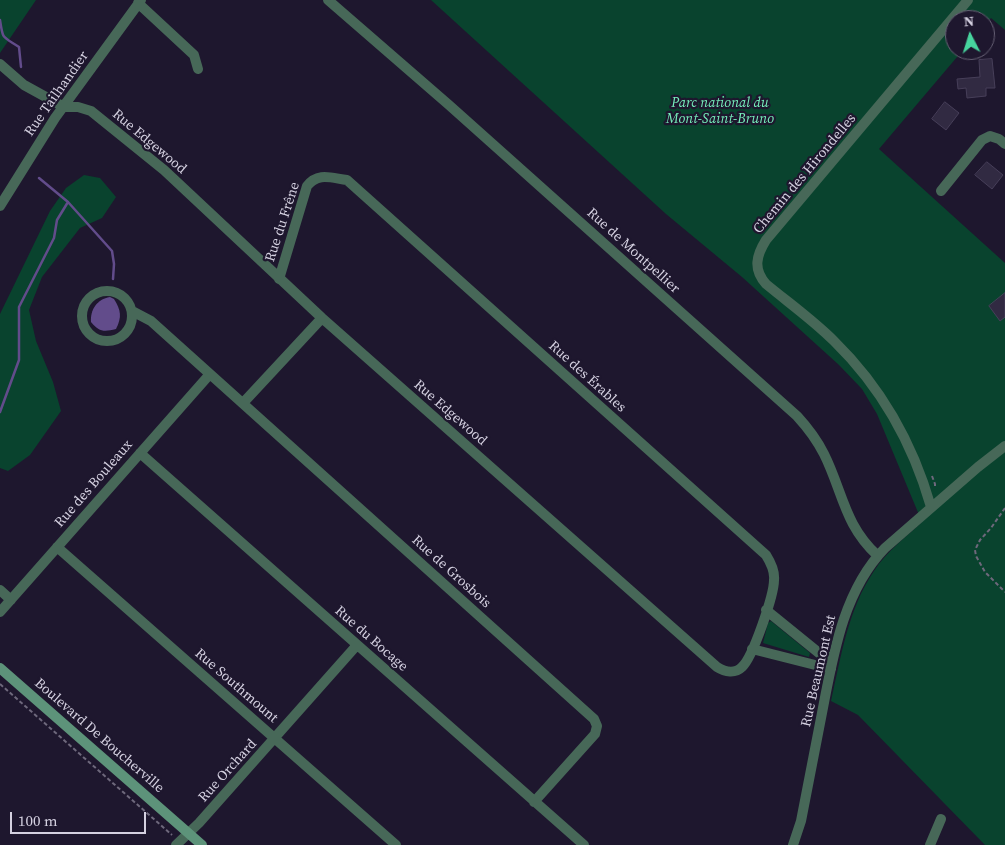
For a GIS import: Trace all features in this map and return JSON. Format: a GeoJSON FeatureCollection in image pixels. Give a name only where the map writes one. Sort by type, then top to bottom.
{"type":"FeatureCollection","features":[{"type":"Feature","properties":{"kind":"street","name":"Rue de Montpellier"},"geometry":{"type":"LineString","coordinates":[[328,0],[798,416],[814,435],[824,455],[843,506],[853,525],[863,541],[878,556]]}},
{"type":"Feature","properties":{"kind":"street","name":"Chemin des Hirondelles"},"geometry":{"type":"LineString","coordinates":[[931,507],[913,456],[900,428],[878,394],[848,354],[766,284],[760,275],[756,260],[759,251],[771,235],[968,0]]}},
{"type":"Feature","properties":{"kind":"street"},"geometry":{"type":"LineString","coordinates":[[139,2],[194,55],[198,69]]}},
{"type":"Feature","properties":{"kind":"street","name":"Rue Tailhandier"},"geometry":{"type":"LineString","coordinates":[[0,206],[32,153],[139,2]]}},
{"type":"Feature","properties":{"kind":"street"},"geometry":{"type":"LineString","coordinates":[[0,64],[24,85],[64,107]]}},
{"type":"Feature","properties":{"kind":"street","name":"Rue Edgewood"},"geometry":{"type":"LineString","coordinates":[[64,107],[78,107],[91,111],[164,170],[322,318],[717,667],[728,672],[737,670],[744,665],[752,649]]}},
{"type":"Feature","properties":{"kind":"street"},"geometry":{"type":"LineString","coordinates":[[941,191],[982,140],[990,136],[999,139],[1005,144]]}},
{"type":"Feature","properties":{"kind":"street","name":"Rue du Frêne"},"geometry":{"type":"LineString","coordinates":[[279,279],[307,186],[312,180],[321,177],[347,180]]}},
{"type":"Feature","properties":{"kind":"street","name":"Rue des Érables"},"geometry":{"type":"LineString","coordinates":[[347,180],[766,555],[772,567],[774,580],[752,649]]}},
{"type":"Feature","properties":{"kind":"street"},"geometry":{"type":"LineString","coordinates":[[106,290],[123,296],[132,311],[130,327],[125,334],[111,341],[96,339],[89,334],[82,320],[84,304],[97,292],[106,290]]}},
{"type":"Feature","properties":{"kind":"street","name":"Rue de Grosbois"},"geometry":{"type":"LineString","coordinates":[[132,311],[151,321],[594,719],[596,726],[595,734],[534,802]]}},
{"type":"Feature","properties":{"kind":"street"},"geometry":{"type":"LineString","coordinates":[[243,403],[322,318]]}},
{"type":"Feature","properties":{"kind":"street","name":"Rue des Bouleaux"},"geometry":{"type":"LineString","coordinates":[[0,612],[210,374]]}},
{"type":"Feature","properties":{"kind":"street","name":"Rue Beaumont Est"},"geometry":{"type":"LineString","coordinates":[[793,845],[801,822],[832,664],[850,604],[864,576],[878,556],[931,507],[1005,446]]}},
{"type":"Feature","properties":{"kind":"street","name":"Rue du Bocage"},"geometry":{"type":"LineString","coordinates":[[140,453],[584,845]]}},
{"type":"Feature","properties":{"kind":"street","name":"Rue Southmount"},"geometry":{"type":"LineString","coordinates":[[57,547],[396,845]]}},
{"type":"Feature","properties":{"kind":"street"},"geometry":{"type":"LineString","coordinates":[[0,590],[10,600]]}},
{"type":"Feature","properties":{"kind":"street"},"geometry":{"type":"LineString","coordinates":[[766,610],[832,664]]}},
{"type":"Feature","properties":{"kind":"street","name":"Rue Orchard"},"geometry":{"type":"LineString","coordinates":[[174,840],[189,833],[357,645]]}},
{"type":"Feature","properties":{"kind":"street"},"geometry":{"type":"LineString","coordinates":[[752,649],[832,664]]}},
{"type":"Feature","properties":{"kind":"street","name":"Boulevard De Boucherville"},"geometry":{"type":"LineString","coordinates":[[0,668],[202,845]]}},
{"type":"Feature","properties":{"kind":"street"},"geometry":{"type":"LineString","coordinates":[[930,845],[941,819]]}},
{"type":"Feature","properties":{"kind":"path"},"geometry":{"type":"LineString","coordinates":[[930,474],[935,484],[935,489]]}},
{"type":"Feature","properties":{"kind":"path"},"geometry":{"type":"LineString","coordinates":[[1005,508],[992,528],[980,540],[975,550],[976,556],[985,572],[1005,592]]}},
{"type":"Feature","properties":{"kind":"path","name":"Boulevard De Boucherville"},"geometry":{"type":"LineString","coordinates":[[0,684],[174,840]]}},
{"type":"Feature","properties":{"kind":"green space"},"geometry":{"type":"Polygon","coordinates":[[[0,0],[36,0],[0,53],[0,0]]]}},
{"type":"Feature","properties":{"kind":"green space","name":"Parc national du Mont-Saint-Bruno"},"geometry":{"type":"Polygon","coordinates":[[[431,0],[1005,0],[1005,30],[995,21],[995,10],[945,10],[945,60],[955,60],[879,149],[1005,263],[1005,845],[985,845],[858,715],[831,701],[846,634],[865,586],[884,557],[922,522],[877,414],[862,389],[839,365],[742,277],[666,214],[431,0]]]}},
{"type":"Feature","properties":{"kind":"green space"},"geometry":{"type":"Polygon","coordinates":[[[84,175],[100,178],[116,197],[102,218],[80,228],[42,277],[29,310],[36,341],[53,382],[61,411],[30,455],[8,471],[0,468],[0,314],[50,211],[66,188],[84,175]]]}},
{"type":"Feature","properties":{"kind":"green space"},"geometry":{"type":"Polygon","coordinates":[[[771,621],[810,653],[809,657],[763,643],[768,623],[771,621]]]}},
{"type":"Feature","properties":{"kind":"shaded area"},"geometry":{"type":"Polygon","coordinates":[[[110,297],[114,299],[120,314],[116,329],[108,331],[97,328],[91,322],[95,306],[101,300],[110,297]]]}},
{"type":"Feature","properties":{"kind":"building"},"geometry":{"type":"Polygon","coordinates":[[[979,60],[992,60],[995,88],[986,88],[986,96],[967,98],[966,88],[958,89],[957,79],[980,77],[979,60]]]}},
{"type":"Feature","properties":{"kind":"building"},"geometry":{"type":"Polygon","coordinates":[[[945,102],[959,113],[946,130],[932,119],[945,102]]]}},
{"type":"Feature","properties":{"kind":"building"},"geometry":{"type":"Polygon","coordinates":[[[987,162],[1003,175],[992,189],[975,175],[987,162]]]}},
{"type":"Feature","properties":{"kind":"building"},"geometry":{"type":"Polygon","coordinates":[[[1005,293],[1005,317],[1000,321],[989,306],[1005,293]]]}},
{"type":"Feature","properties":{"kind":"waterway"},"geometry":{"type":"LineString","coordinates":[[0,20],[4,37],[19,47],[21,67]]}},
{"type":"Feature","properties":{"kind":"waterway"},"geometry":{"type":"LineString","coordinates":[[0,412],[19,360],[19,307],[54,238],[57,220],[68,202],[39,178]]}},
{"type":"Feature","properties":{"kind":"waterway"},"geometry":{"type":"LineString","coordinates":[[68,202],[112,251],[114,264],[113,279]]}}]}
